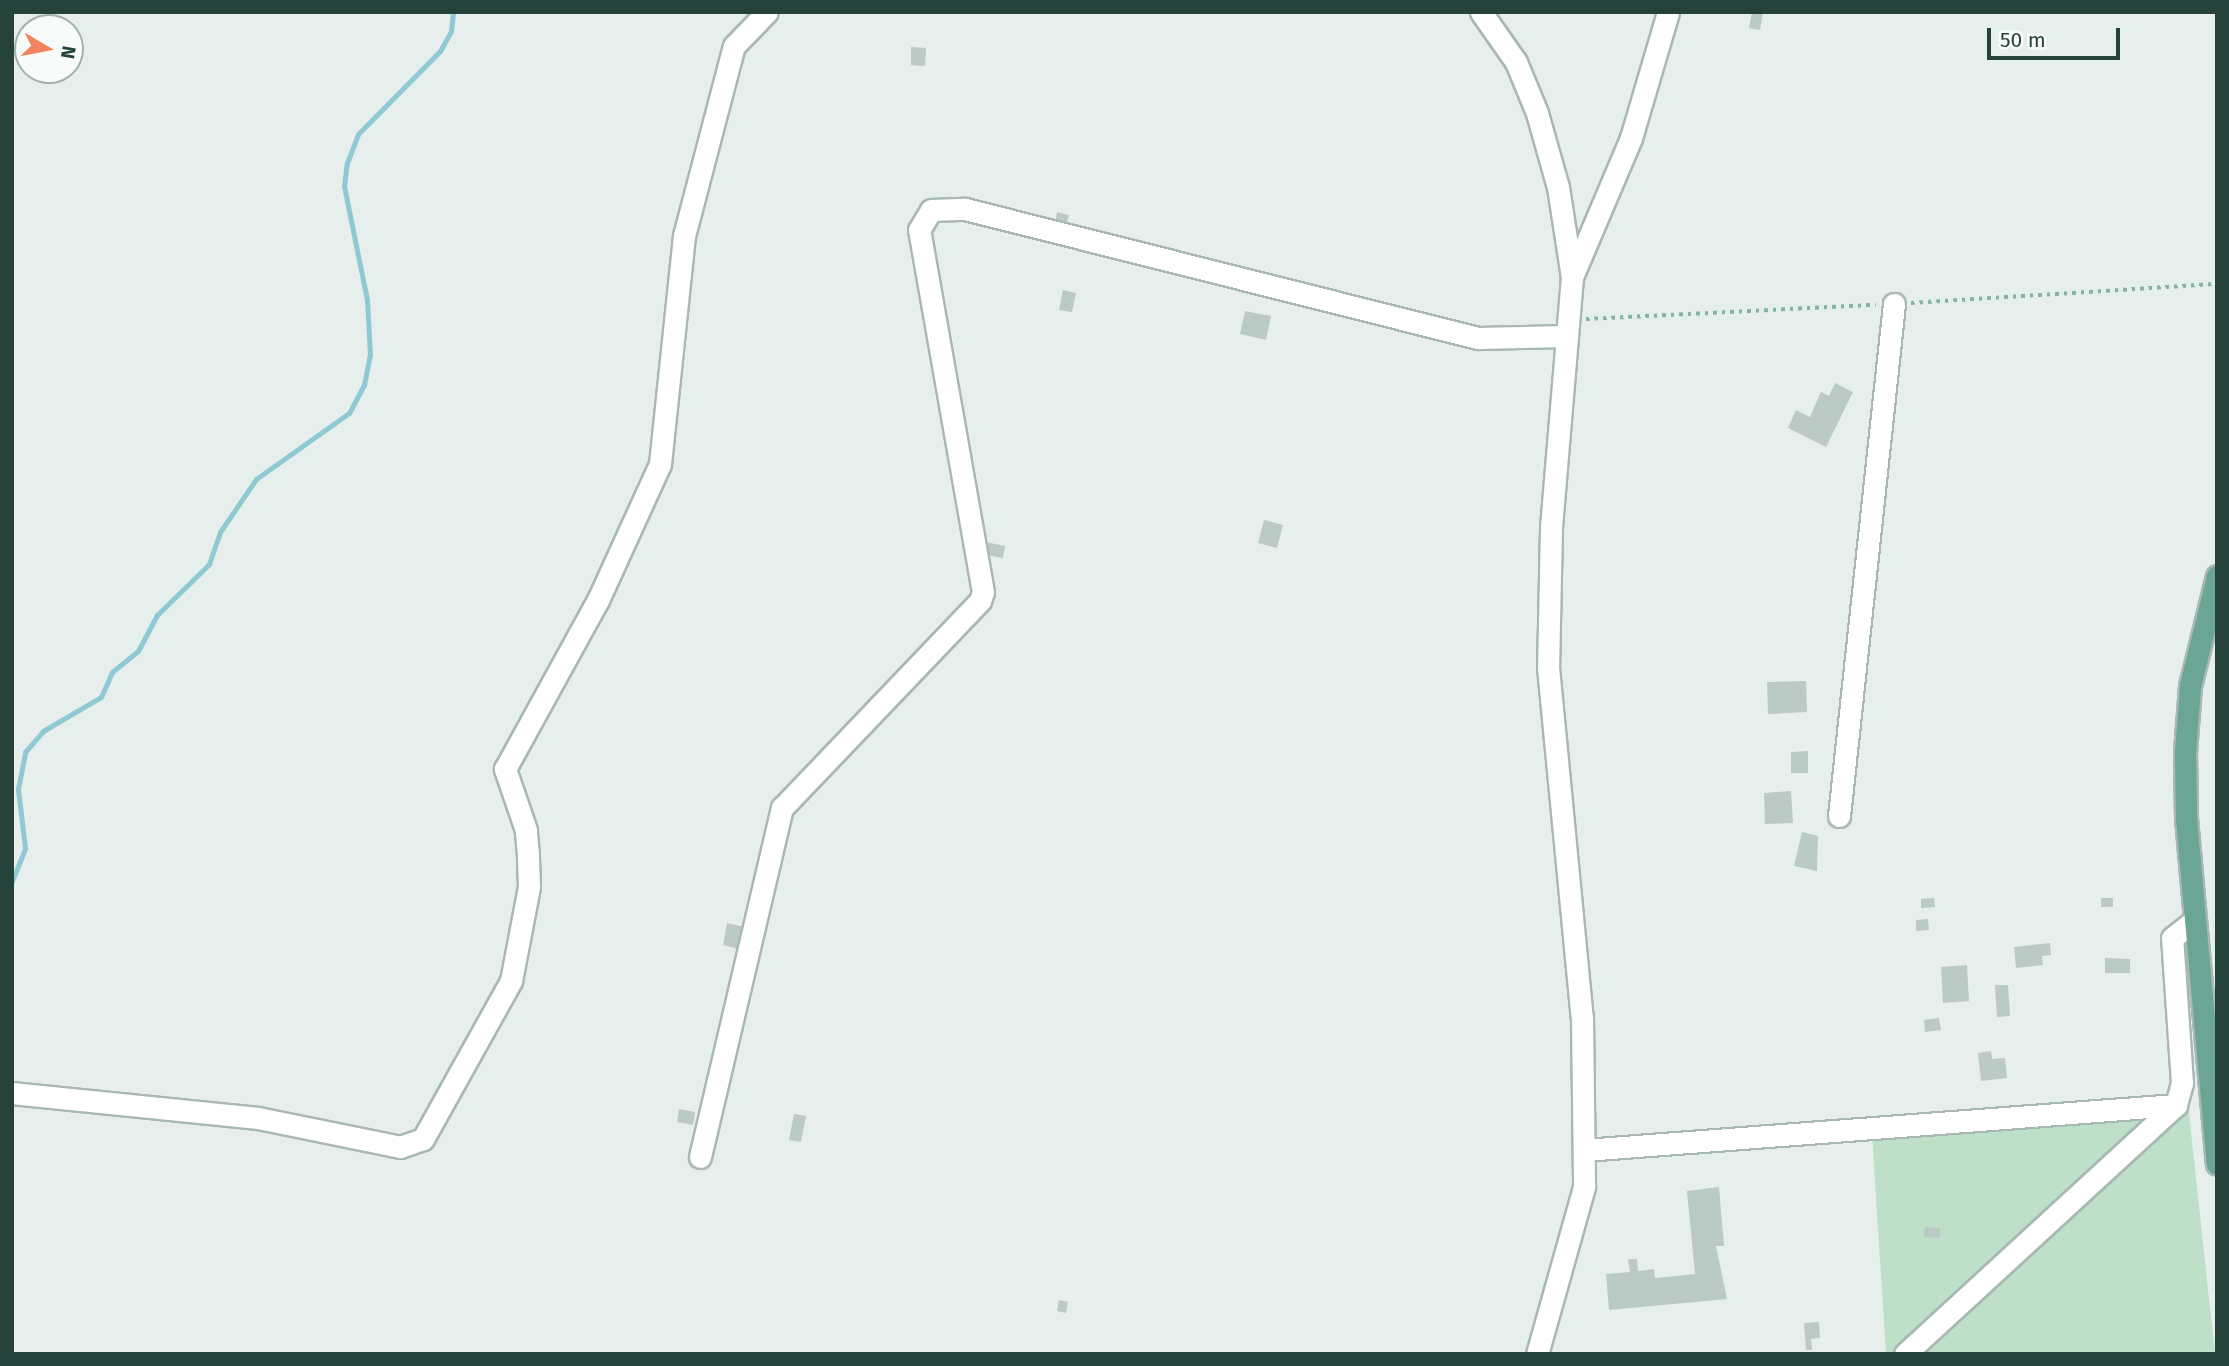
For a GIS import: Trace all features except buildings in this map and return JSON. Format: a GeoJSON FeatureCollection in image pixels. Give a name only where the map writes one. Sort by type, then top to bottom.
{"type":"FeatureCollection","features":[{"type":"Feature","properties":{"kind":"main road"},"geometry":{"type":"LineString","coordinates":[[2217,576],[2190,686],[2185,752],[2195,920],[2217,1164]]}},
{"type":"Feature","properties":{"kind":"street"},"geometry":{"type":"LineString","coordinates":[[12,1093],[258,1118],[400,1147],[423,1139],[511,981],[528,887],[528,855],[526,830],[505,769],[598,600],[660,464],[684,236],[734,46],[767,12]]}},
{"type":"Feature","properties":{"kind":"street"},"geometry":{"type":"LineString","coordinates":[[1572,277],[1631,138],[1668,12]]}},
{"type":"Feature","properties":{"kind":"street"},"geometry":{"type":"LineString","coordinates":[[1479,14],[1516,62],[1538,113],[1558,187],[1572,277],[1551,528],[1548,667],[1581,1005],[1584,1187],[1537,1354]]}},
{"type":"Feature","properties":{"kind":"street"},"geometry":{"type":"LineString","coordinates":[[700,1157],[782,808],[980,601],[983,592],[919,230],[931,210],[965,209],[1478,338],[1567,336]]}},
{"type":"Feature","properties":{"kind":"street"},"geometry":{"type":"LineString","coordinates":[[1839,816],[1894,304]]}},
{"type":"Feature","properties":{"kind":"street"},"geometry":{"type":"LineString","coordinates":[[1905,1354],[2176,1105],[2182,1083],[2172,938],[2195,920]]}},
{"type":"Feature","properties":{"kind":"street"},"geometry":{"type":"LineString","coordinates":[[1584,1150],[2176,1105]]}},
{"type":"Feature","properties":{"kind":"green space"},"geometry":{"type":"Polygon","coordinates":[[[2188,1104],[2215,1354],[1912,1354],[2167,1124],[2188,1104]]]}},
{"type":"Feature","properties":{"kind":"green space"},"geometry":{"type":"Polygon","coordinates":[[[2158,1111],[1897,1354],[1886,1354],[1872,1134],[2158,1111]]]}},
{"type":"Feature","properties":{"kind":"waterway"},"geometry":{"type":"LineString","coordinates":[[12,881],[25,848],[18,789],[25,752],[43,731],[101,697],[112,672],[138,651],[157,615],[209,564],[220,532],[256,479],[349,413],[364,385],[370,355],[367,300],[344,186],[347,163],[358,134],[440,51],[451,31],[453,12]]}}]}
